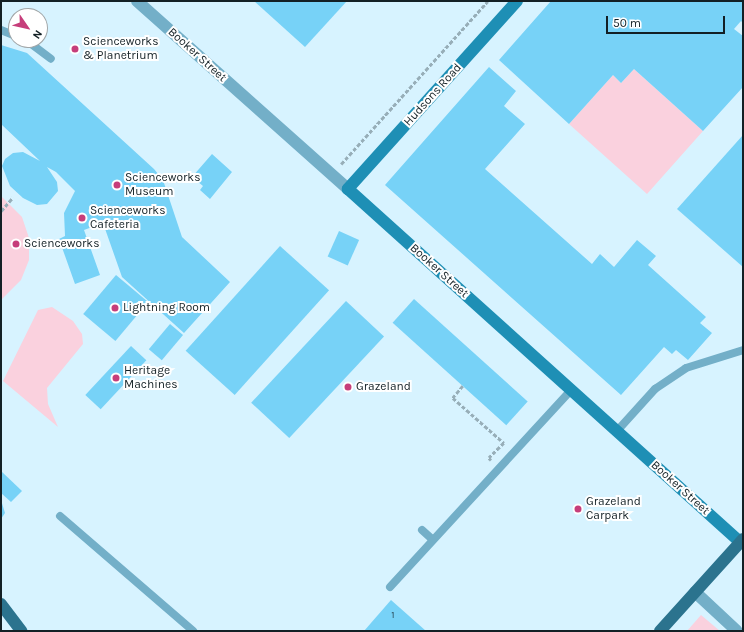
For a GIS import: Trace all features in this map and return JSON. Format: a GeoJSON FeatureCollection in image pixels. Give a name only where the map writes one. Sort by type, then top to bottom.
{"type":"FeatureCollection","features":[{"type":"Feature","properties":{"kind":"main road"},"geometry":{"type":"LineString","coordinates":[[660,631],[742,540]]}},
{"type":"Feature","properties":{"kind":"main road"},"geometry":{"type":"LineString","coordinates":[[1,604],[21,631]]}},
{"type":"Feature","properties":{"kind":"street","name":"Booker Street"},"geometry":{"type":"LineString","coordinates":[[137,1],[617,431],[742,540]]}},
{"type":"Feature","properties":{"kind":"street","name":"Hudsons Road"},"geometry":{"type":"LineString","coordinates":[[348,189],[518,1]]}},
{"type":"Feature","properties":{"kind":"street"},"geometry":{"type":"LineString","coordinates":[[695,592],[737,631]]}},
{"type":"Feature","properties":{"kind":"lane"},"geometry":{"type":"LineString","coordinates":[[37,48],[51,59]]}},
{"type":"Feature","properties":{"kind":"lane"},"geometry":{"type":"LineString","coordinates":[[617,431],[655,389],[686,368],[743,350]]}},
{"type":"Feature","properties":{"kind":"lane"},"geometry":{"type":"LineString","coordinates":[[390,587],[432,539],[571,390]]}},
{"type":"Feature","properties":{"kind":"lane"},"geometry":{"type":"LineString","coordinates":[[60,516],[193,631]]}},
{"type":"Feature","properties":{"kind":"lane"},"geometry":{"type":"LineString","coordinates":[[422,530],[432,539]]}},
{"type":"Feature","properties":{"kind":"path"},"geometry":{"type":"LineString","coordinates":[[331,174],[488,1]]}},
{"type":"Feature","properties":{"kind":"path"},"geometry":{"type":"LineString","coordinates":[[1,211],[13,197]]}},
{"type":"Feature","properties":{"kind":"path"},"geometry":{"type":"LineString","coordinates":[[464,386],[453,398],[504,443],[489,458],[499,468]]}},
{"type":"Feature","properties":{"kind":"shaded area"},"geometry":{"type":"Polygon","coordinates":[[[634,69],[703,131],[647,194],[569,124],[613,75],[621,83],[634,69]]]}},
{"type":"Feature","properties":{"kind":"shaded area"},"geometry":{"type":"Polygon","coordinates":[[[1,196],[22,217],[29,238],[29,260],[21,280],[1,300],[1,196]]]}},
{"type":"Feature","properties":{"kind":"shaded area"},"geometry":{"type":"Polygon","coordinates":[[[52,307],[73,321],[82,334],[83,344],[47,388],[48,404],[58,427],[3,381],[38,310],[52,307]]]}},
{"type":"Feature","properties":{"kind":"shaded area"},"geometry":{"type":"Polygon","coordinates":[[[701,615],[720,631],[687,631],[701,615]]]}},
{"type":"Feature","properties":{"kind":"building"},"geometry":{"type":"Polygon","coordinates":[[[254,1],[347,1],[305,47],[254,1]]]}},
{"type":"Feature","properties":{"kind":"building"},"geometry":{"type":"Polygon","coordinates":[[[551,1],[743,1],[743,23],[741,21],[734,29],[743,36],[743,87],[703,131],[634,69],[621,83],[613,75],[569,124],[499,60],[551,1]]]}},
{"type":"Feature","properties":{"kind":"building","name":"Scienceworks Museum"},"geometry":{"type":"Polygon","coordinates":[[[1,45],[27,53],[154,169],[163,180],[182,237],[230,282],[184,333],[122,277],[103,223],[84,230],[100,275],[75,284],[59,239],[65,236],[64,213],[75,191],[56,172],[47,167],[57,182],[58,191],[47,204],[37,205],[23,198],[10,186],[2,166],[5,159],[13,153],[23,152],[40,161],[1,124],[1,45]]]}},
{"type":"Feature","properties":{"kind":"building"},"geometry":{"type":"Polygon","coordinates":[[[489,67],[516,91],[504,106],[525,124],[485,169],[592,264],[600,254],[614,267],[637,240],[656,256],[648,265],[706,317],[700,323],[712,333],[688,360],[676,350],[672,354],[664,347],[621,395],[385,185],[489,67]]]}},
{"type":"Feature","properties":{"kind":"building"},"geometry":{"type":"Polygon","coordinates":[[[743,135],[743,267],[677,209],[743,135]]]}},
{"type":"Feature","properties":{"kind":"building"},"geometry":{"type":"Polygon","coordinates":[[[212,154],[232,172],[210,199],[200,190],[203,186],[192,177],[212,154]]]}},
{"type":"Feature","properties":{"kind":"building"},"geometry":{"type":"Polygon","coordinates":[[[339,231],[359,240],[348,266],[328,257],[339,231]]]}},
{"type":"Feature","properties":{"kind":"building"},"geometry":{"type":"Polygon","coordinates":[[[280,246],[329,290],[235,395],[186,351],[280,246]]]}},
{"type":"Feature","properties":{"kind":"building","name":"Lightning Room"},"geometry":{"type":"Polygon","coordinates":[[[116,275],[148,302],[115,341],[83,314],[116,275]]]}},
{"type":"Feature","properties":{"kind":"building"},"geometry":{"type":"Polygon","coordinates":[[[414,299],[528,401],[506,425],[393,323],[414,299]]]}},
{"type":"Feature","properties":{"kind":"building"},"geometry":{"type":"Polygon","coordinates":[[[346,301],[384,336],[289,438],[251,403],[346,301]]]}},
{"type":"Feature","properties":{"kind":"building"},"geometry":{"type":"Polygon","coordinates":[[[170,324],[183,335],[162,360],[149,349],[170,324]]]}},
{"type":"Feature","properties":{"kind":"building","name":"Heritage Machines"},"geometry":{"type":"Polygon","coordinates":[[[131,346],[146,360],[101,409],[85,395],[131,346]]]}},
{"type":"Feature","properties":{"kind":"building"},"geometry":{"type":"Polygon","coordinates":[[[1,471],[22,491],[11,502],[1,493],[1,471]]]}},
{"type":"Feature","properties":{"kind":"building"},"geometry":{"type":"Polygon","coordinates":[[[1,500],[5,513],[1,519],[1,500]]]}},
{"type":"Feature","properties":{"kind":"building"},"geometry":{"type":"Polygon","coordinates":[[[391,600],[426,631],[364,631],[391,600]]]}},
{"type":"Feature","properties":{"kind":"place","name":"Scienceworks & Planetrium"},"geometry":{"type":"Point","coordinates":[75,49]}},
{"type":"Feature","properties":{"kind":"place","name":"Scienceworks Museum"},"geometry":{"type":"Point","coordinates":[117,185]}},
{"type":"Feature","properties":{"kind":"place","name":"Scienceworks Cafeteria"},"geometry":{"type":"Point","coordinates":[82,218]}},
{"type":"Feature","properties":{"kind":"place","name":"Scienceworks"},"geometry":{"type":"Point","coordinates":[16,244]}},
{"type":"Feature","properties":{"kind":"place","name":"Lightning Room"},"geometry":{"type":"Point","coordinates":[115,308]}},
{"type":"Feature","properties":{"kind":"place","name":"Heritage Machines"},"geometry":{"type":"Point","coordinates":[116,378]}},
{"type":"Feature","properties":{"kind":"place","name":"Grazeland"},"geometry":{"type":"Point","coordinates":[348,387]}},
{"type":"Feature","properties":{"kind":"place","name":"Grazeland Carpark"},"geometry":{"type":"Point","coordinates":[578,509]}}]}
